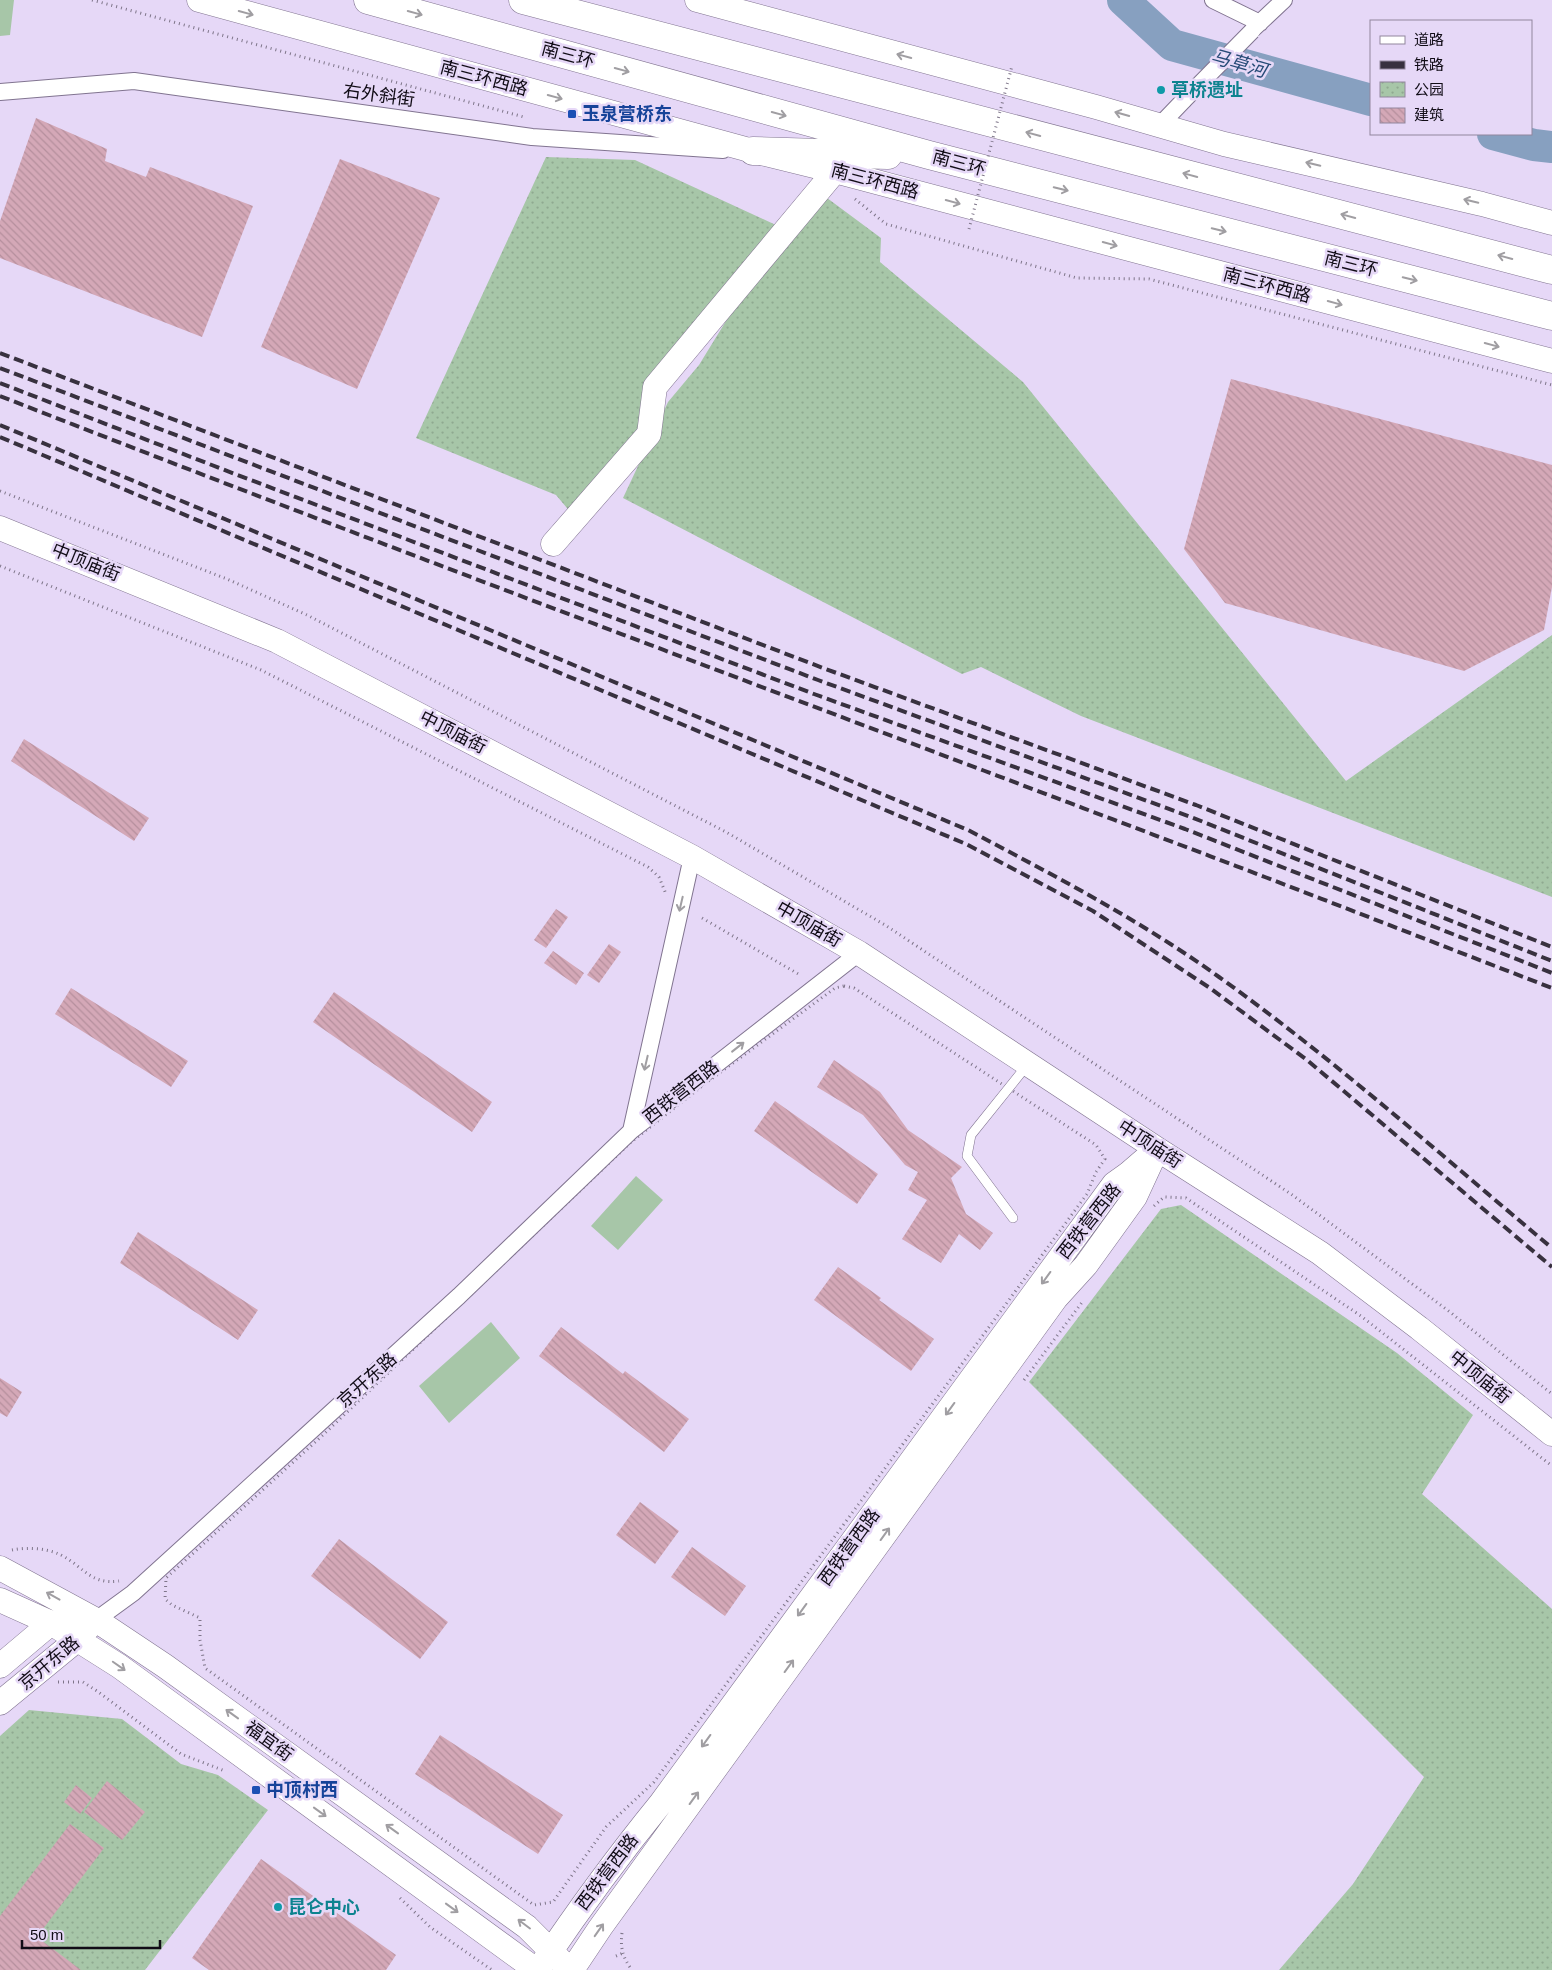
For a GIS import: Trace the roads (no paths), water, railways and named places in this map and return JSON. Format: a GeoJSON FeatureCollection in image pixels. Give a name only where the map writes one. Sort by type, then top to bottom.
{"type":"FeatureCollection","features":[{"type":"Feature","properties":{"kind":"highway","name":"南三环"},"geometry":{"type":"LineString","coordinates":[[368,0],[929,156],[1552,316]]}},
{"type":"Feature","properties":{"kind":"highway"},"geometry":{"type":"LineString","coordinates":[[523,0],[1552,270]]}},
{"type":"Feature","properties":{"kind":"highway"},"geometry":{"type":"LineString","coordinates":[[753,151],[929,156]]}},
{"type":"Feature","properties":{"kind":"street","name":"南三环西路"},"geometry":{"type":"LineString","coordinates":[[199,0],[753,151],[830,177],[1552,361]]}},
{"type":"Feature","properties":{"kind":"street"},"geometry":{"type":"LineString","coordinates":[[697,0],[744,6],[1224,144],[1482,204],[1552,223]]}},
{"type":"Feature","properties":{"kind":"street"},"geometry":{"type":"LineString","coordinates":[[1213,0],[1256,27]]}},
{"type":"Feature","properties":{"kind":"street"},"geometry":{"type":"LineString","coordinates":[[1160,125],[1284,0]]}},
{"type":"Feature","properties":{"kind":"street","name":"右外斜街"},"geometry":{"type":"LineString","coordinates":[[0,92],[134,81],[532,137],[706,150],[753,151]]}},
{"type":"Feature","properties":{"kind":"street"},"geometry":{"type":"LineString","coordinates":[[553,544],[649,434],[655,387],[830,177]]}},
{"type":"Feature","properties":{"kind":"street","name":"中顶庙街"},"geometry":{"type":"LineString","coordinates":[[0,528],[277,641],[692,857],[859,953],[1157,1149],[1320,1253],[1419,1328],[1552,1434]]}},
{"type":"Feature","properties":{"kind":"street","name":"西铁营西路"},"geometry":{"type":"LineString","coordinates":[[631,1131],[692,857]]}},
{"type":"Feature","properties":{"kind":"street","name":"西铁营西路"},"geometry":{"type":"LineString","coordinates":[[631,1131],[859,953]]}},
{"type":"Feature","properties":{"kind":"street","name":"京开东路"},"geometry":{"type":"LineString","coordinates":[[0,1703],[78,1639],[96,1620],[133,1593],[422,1329],[631,1131]]}},
{"type":"Feature","properties":{"kind":"street","name":"西铁营西路"},"geometry":{"type":"LineString","coordinates":[[542,1964],[576,1913],[678,1779],[1114,1184],[1157,1149]]}},
{"type":"Feature","properties":{"kind":"street","name":"西铁营西路"},"geometry":{"type":"LineString","coordinates":[[572,1970],[600,1928],[1056,1298],[1086,1265],[1114,1227],[1135,1196],[1157,1149]]}},
{"type":"Feature","properties":{"kind":"street","name":"福宜街"},"geometry":{"type":"LineString","coordinates":[[4,1559],[173,1671],[519,1921],[538,1936],[542,1964]]}},
{"type":"Feature","properties":{"kind":"street","name":"福宜街"},"geometry":{"type":"LineString","coordinates":[[0,1600],[51,1623],[119,1666],[542,1964],[572,1970]]}},
{"type":"Feature","properties":{"kind":"street","name":"京开东路"},"geometry":{"type":"LineString","coordinates":[[0,1666],[51,1623],[96,1620]]}},
{"type":"Feature","properties":{"kind":"lane"},"geometry":{"type":"LineString","coordinates":[[1014,1218],[967,1156],[971,1135],[1028,1064]]}},
{"type":"Feature","properties":{"kind":"waterway","name":"马草河"},"geometry":{"type":"LineString","coordinates":[[1123,0],[1172,45],[1370,100]]}},
{"type":"Feature","properties":{"kind":"waterway","name":"马草河"},"geometry":{"type":"LineString","coordinates":[[1497,135],[1534,145],[1552,147]]}},
{"type":"Feature","properties":{"kind":"railway"},"geometry":{"type":"LineString","coordinates":[[0,353],[823,668],[1196,805],[1552,947]]}},
{"type":"Feature","properties":{"kind":"railway"},"geometry":{"type":"LineString","coordinates":[[0,368],[818,680],[1191,817],[1552,961]]}},
{"type":"Feature","properties":{"kind":"railway"},"geometry":{"type":"LineString","coordinates":[[0,383],[814,694],[1185,829],[1552,973]]}},
{"type":"Feature","properties":{"kind":"railway"},"geometry":{"type":"LineString","coordinates":[[0,396],[294,510],[1225,862],[1552,988]]}},
{"type":"Feature","properties":{"kind":"railway"},"geometry":{"type":"LineString","coordinates":[[0,425],[968,830],[1127,917],[1219,977],[1305,1041],[1552,1248]]}},
{"type":"Feature","properties":{"kind":"railway"},"geometry":{"type":"LineString","coordinates":[[0,437],[966,844],[1093,911],[1210,988],[1307,1060],[1552,1267]]}},
{"type":"Feature","properties":{"kind":"place","name":"草桥遗址"},"geometry":{"type":"Point","coordinates":[1161,90]}},
{"type":"Feature","properties":{"kind":"place","name":"玉泉营桥东"},"geometry":{"type":"Point","coordinates":[572,114]}},
{"type":"Feature","properties":{"kind":"place","name":"中顶村西"},"geometry":{"type":"Point","coordinates":[256,1790]}},
{"type":"Feature","properties":{"kind":"place","name":"昆仑中心"},"geometry":{"type":"Point","coordinates":[278,1907]}}]}
